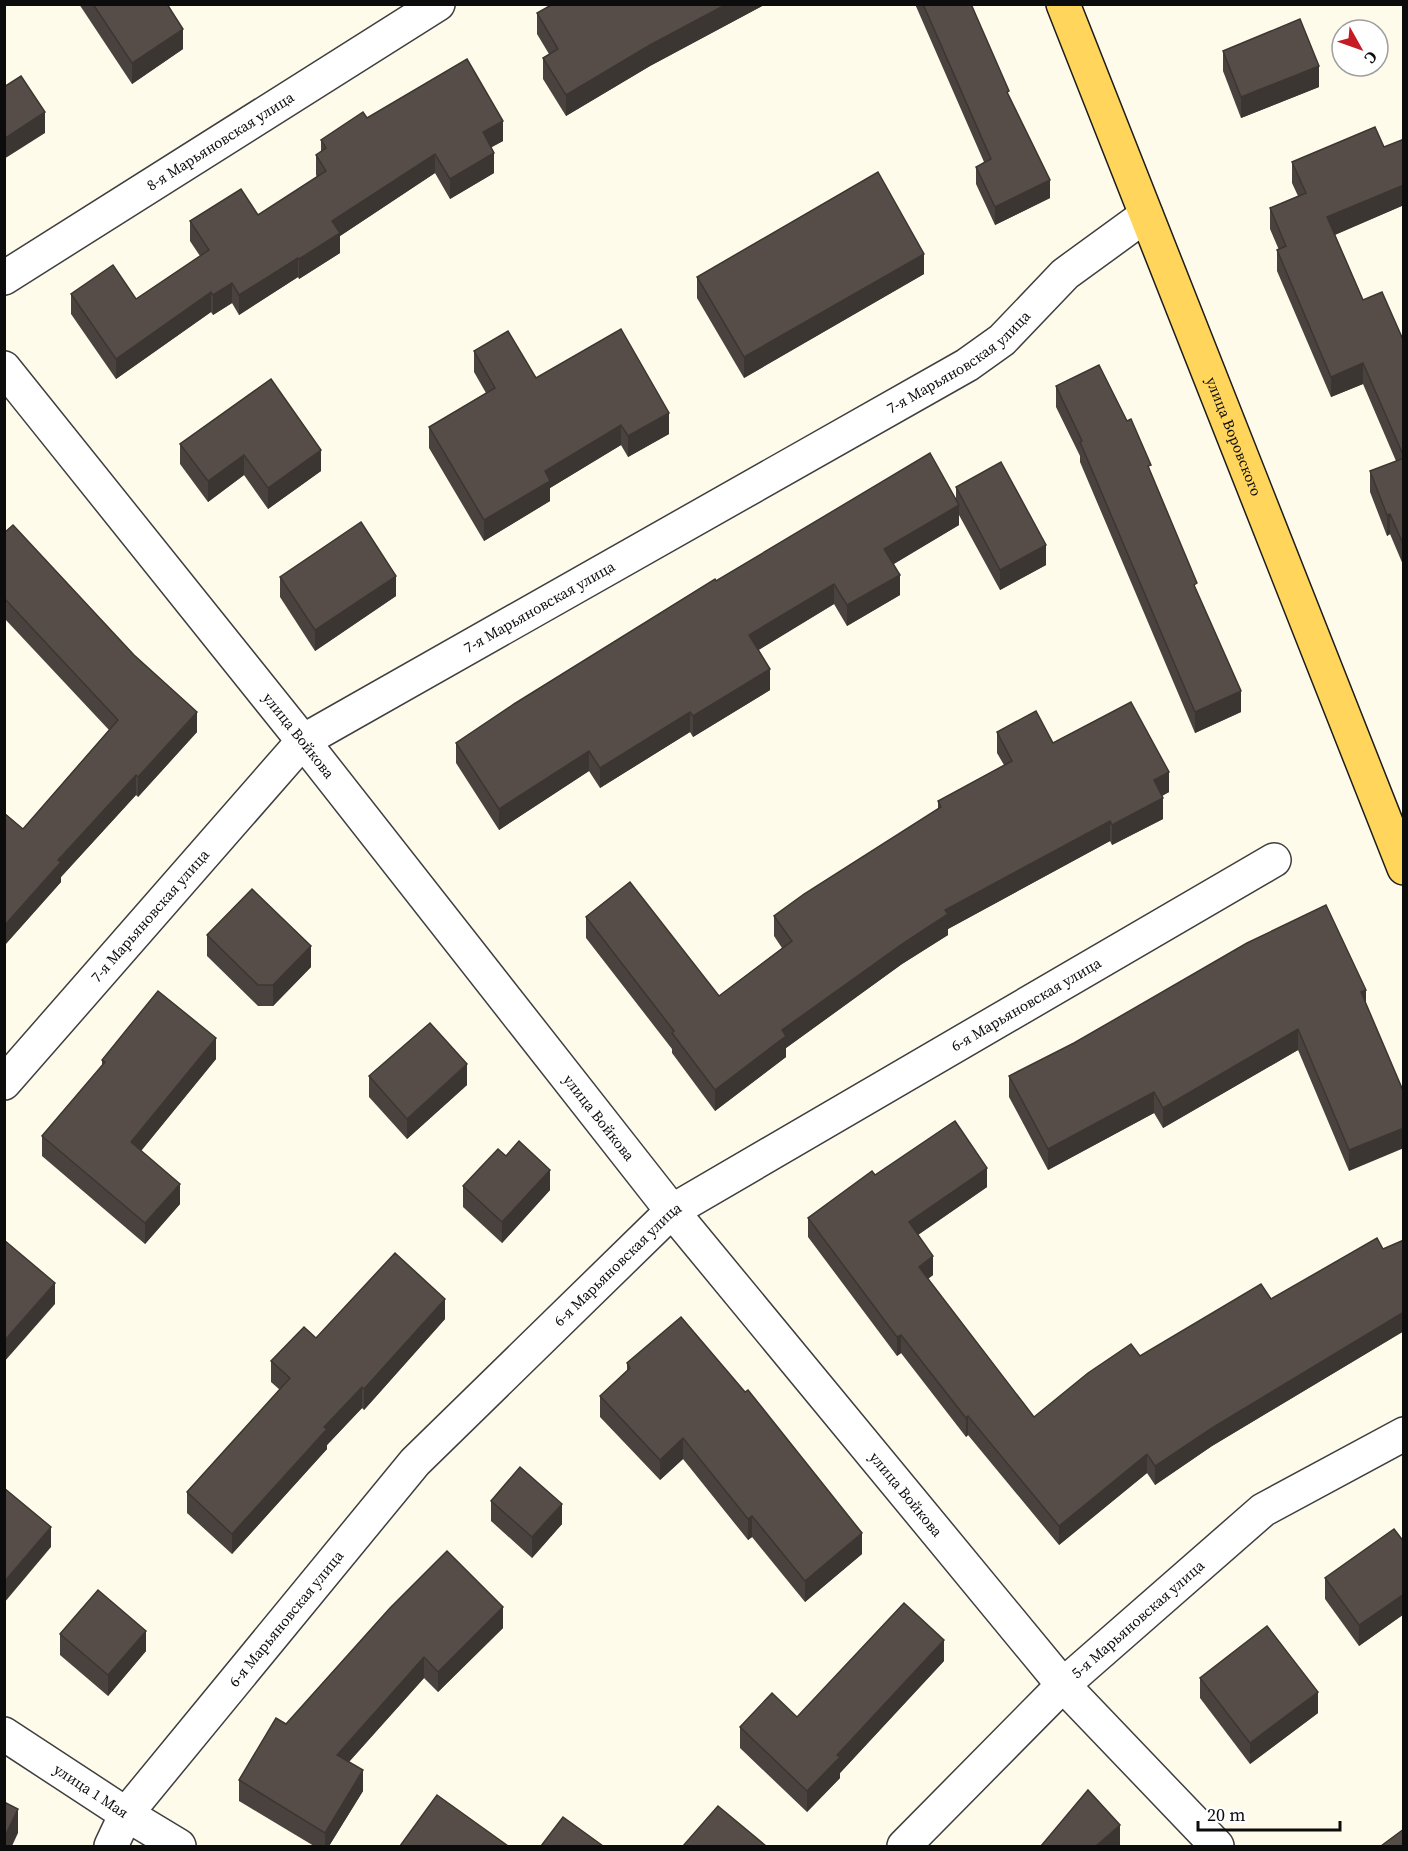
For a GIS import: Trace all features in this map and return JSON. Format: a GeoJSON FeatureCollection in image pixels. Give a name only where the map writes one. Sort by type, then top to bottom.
{"type":"FeatureCollection","features":[{"type":"Feature","properties":{"kind":"main road","name":"улица Воровского"},"geometry":{"type":"LineString","coordinates":[[1063,4],[1404,868]]}},
{"type":"Feature","properties":{"kind":"street","name":"8-я Марьяновская улица"},"geometry":{"type":"LineString","coordinates":[[4,278],[438,4]]}},
{"type":"Feature","properties":{"kind":"street","name":"7-я Марьяновская улица"},"geometry":{"type":"LineString","coordinates":[[4,1083],[303,741],[967,365],[1002,340],[1065,274],[1146,214]]}},
{"type":"Feature","properties":{"kind":"street","name":"улица Войкова"},"geometry":{"type":"LineString","coordinates":[[4,368],[303,741],[672,1210],[1064,1685],[1217,1846]]}},
{"type":"Feature","properties":{"kind":"street","name":"6-я Марьяновская улица"},"geometry":{"type":"LineString","coordinates":[[111,1846],[126,1814],[415,1462],[672,1210],[1274,860]]}},
{"type":"Feature","properties":{"kind":"street","name":"5-я Марьяновская улица"},"geometry":{"type":"LineString","coordinates":[[904,1846],[1064,1685],[1263,1510],[1404,1434]]}},
{"type":"Feature","properties":{"kind":"street","name":"улица 1 Мая"},"geometry":{"type":"LineString","coordinates":[[4,1734],[179,1846]]}},
{"type":"Feature","properties":{"kind":"building"},"geometry":{"type":"Polygon","coordinates":[[[93,4],[167,4],[183,29],[132,63],[93,4]]]}},
{"type":"Feature","properties":{"kind":"building"},"geometry":{"type":"Polygon","coordinates":[[[553,4],[727,4],[650,45],[566,95],[543,58],[558,49],[537,13],[553,4]]]}},
{"type":"Feature","properties":{"kind":"building"},"geometry":{"type":"Polygon","coordinates":[[[923,4],[971,4],[1009,91],[1007,92],[1050,180],[995,207],[976,167],[991,159],[923,4]]]}},
{"type":"Feature","properties":{"kind":"building"},"geometry":{"type":"Polygon","coordinates":[[[1300,19],[1319,66],[1241,97],[1223,51],[1300,19]]]}},
{"type":"Feature","properties":{"kind":"building"},"geometry":{"type":"Polygon","coordinates":[[[467,59],[503,121],[483,132],[494,153],[450,179],[435,154],[332,221],[340,233],[239,295],[232,283],[213,295],[211,292],[116,359],[71,294],[113,265],[136,299],[209,250],[190,221],[241,189],[258,215],[326,171],[316,155],[326,148],[321,140],[363,112],[367,118],[467,59]]]}},
{"type":"Feature","properties":{"kind":"building"},"geometry":{"type":"Polygon","coordinates":[[[21,76],[45,112],[4,139],[4,87],[21,76]]]}},
{"type":"Feature","properties":{"kind":"building"},"geometry":{"type":"Polygon","coordinates":[[[1375,127],[1384,147],[1404,139],[1404,185],[1327,217],[1363,300],[1382,292],[1404,342],[1404,457],[1363,363],[1331,377],[1277,250],[1286,246],[1270,208],[1306,193],[1292,162],[1375,127]]]}},
{"type":"Feature","properties":{"kind":"building"},"geometry":{"type":"Polygon","coordinates":[[[878,172],[924,254],[744,357],[697,277],[878,172]]]}},
{"type":"Feature","properties":{"kind":"building"},"geometry":{"type":"Polygon","coordinates":[[[621,329],[669,413],[628,436],[621,425],[545,471],[550,481],[484,520],[429,427],[495,388],[474,351],[508,331],[536,378],[621,329]]]}},
{"type":"Feature","properties":{"kind":"building"},"geometry":{"type":"Polygon","coordinates":[[[1099,365],[1127,421],[1131,419],[1197,583],[1194,585],[1241,691],[1195,712],[1080,442],[1082,441],[1056,386],[1099,365]]]}},
{"type":"Feature","properties":{"kind":"building"},"geometry":{"type":"Polygon","coordinates":[[[271,379],[321,450],[268,488],[244,455],[208,481],[180,444],[271,379]]]}},
{"type":"Feature","properties":{"kind":"building"},"geometry":{"type":"Polygon","coordinates":[[[930,453],[959,505],[884,549],[900,575],[847,605],[834,584],[749,635],[770,669],[693,716],[690,712],[600,768],[589,751],[499,809],[456,743],[514,704],[715,579],[716,581],[930,453]]]}},
{"type":"Feature","properties":{"kind":"building"},"geometry":{"type":"Polygon","coordinates":[[[1404,458],[1404,546],[1390,514],[1387,515],[1370,471],[1404,458]]]}},
{"type":"Feature","properties":{"kind":"building"},"geometry":{"type":"Polygon","coordinates":[[[1001,462],[1046,545],[1000,570],[956,487],[1001,462]]]}},
{"type":"Feature","properties":{"kind":"building"},"geometry":{"type":"Polygon","coordinates":[[[361,522],[396,576],[315,630],[280,577],[361,522]]]}},
{"type":"Feature","properties":{"kind":"building"},"geometry":{"type":"Polygon","coordinates":[[[13,525],[134,655],[197,712],[58,860],[61,862],[4,926],[4,813],[23,829],[118,720],[4,598],[4,533],[13,525]]]}},
{"type":"Feature","properties":{"kind":"building"},"geometry":{"type":"Polygon","coordinates":[[[1131,702],[1169,772],[1154,780],[1163,798],[1112,825],[1110,821],[945,910],[948,914],[782,1030],[786,1036],[715,1090],[672,1033],[674,1031],[586,917],[630,882],[719,996],[792,941],[774,916],[804,894],[941,807],[938,801],[1012,761],[997,732],[1036,711],[1053,743],[1131,702]]]}},
{"type":"Feature","properties":{"kind":"building"},"geometry":{"type":"Polygon","coordinates":[[[252,889],[311,946],[273,985],[258,985],[207,935],[252,889]]]}},
{"type":"Feature","properties":{"kind":"building"},"geometry":{"type":"Polygon","coordinates":[[[1326,905],[1366,990],[1361,992],[1404,1093],[1404,1128],[1349,1150],[1298,1029],[1163,1108],[1154,1092],[1048,1149],[1009,1076],[1074,1043],[1247,943],[1326,905]]]}},
{"type":"Feature","properties":{"kind":"building"},"geometry":{"type":"Polygon","coordinates":[[[158,991],[216,1038],[131,1142],[180,1184],[145,1223],[42,1136],[105,1062],[102,1060],[158,991]]]}},
{"type":"Feature","properties":{"kind":"building"},"geometry":{"type":"Polygon","coordinates":[[[430,1023],[467,1064],[407,1119],[369,1076],[430,1023]]]}},
{"type":"Feature","properties":{"kind":"building"},"geometry":{"type":"Polygon","coordinates":[[[955,1121],[987,1168],[909,1222],[933,1256],[919,1267],[1034,1417],[1088,1373],[1131,1344],[1140,1356],[1261,1284],[1271,1299],[1377,1238],[1383,1249],[1404,1240],[1404,1312],[1212,1428],[1155,1466],[1147,1454],[1059,1526],[968,1416],[966,1418],[901,1335],[897,1337],[808,1218],[872,1171],[875,1175],[955,1121]]]}},
{"type":"Feature","properties":{"kind":"building"},"geometry":{"type":"Polygon","coordinates":[[[519,1141],[550,1170],[502,1222],[463,1186],[498,1149],[506,1156],[519,1141]]]}},
{"type":"Feature","properties":{"kind":"building"},"geometry":{"type":"Polygon","coordinates":[[[4,1240],[55,1283],[4,1341],[4,1240]]]}},
{"type":"Feature","properties":{"kind":"building"},"geometry":{"type":"Polygon","coordinates":[[[395,1253],[445,1299],[364,1389],[362,1387],[324,1427],[327,1429],[232,1534],[187,1492],[290,1378],[271,1361],[304,1327],[316,1338],[395,1253]]]}},
{"type":"Feature","properties":{"kind":"building"},"geometry":{"type":"Polygon","coordinates":[[[681,1317],[745,1392],[748,1390],[862,1533],[805,1581],[752,1516],[748,1519],[683,1438],[660,1460],[600,1396],[630,1368],[627,1363],[681,1317]]]}},
{"type":"Feature","properties":{"kind":"building"},"geometry":{"type":"Polygon","coordinates":[[[520,1467],[562,1504],[532,1537],[491,1501],[520,1467]]]}},
{"type":"Feature","properties":{"kind":"building"},"geometry":{"type":"Polygon","coordinates":[[[4,1488],[51,1527],[4,1582],[4,1488]]]}},
{"type":"Feature","properties":{"kind":"building"},"geometry":{"type":"Polygon","coordinates":[[[1394,1529],[1404,1542],[1404,1594],[1359,1625],[1325,1578],[1394,1529]]]}},
{"type":"Feature","properties":{"kind":"building"},"geometry":{"type":"Polygon","coordinates":[[[447,1551],[503,1607],[438,1672],[424,1657],[337,1755],[363,1770],[325,1833],[239,1780],[276,1718],[286,1724],[390,1608],[447,1551]]]}},
{"type":"Feature","properties":{"kind":"building"},"geometry":{"type":"Polygon","coordinates":[[[98,1590],[146,1631],[108,1675],[60,1634],[98,1590]]]}},
{"type":"Feature","properties":{"kind":"building"},"geometry":{"type":"Polygon","coordinates":[[[904,1603],[944,1640],[837,1755],[840,1757],[807,1791],[740,1727],[772,1693],[797,1717],[904,1603]]]}},
{"type":"Feature","properties":{"kind":"building"},"geometry":{"type":"Polygon","coordinates":[[[1267,1626],[1318,1692],[1250,1743],[1200,1678],[1267,1626]]]}},
{"type":"Feature","properties":{"kind":"building"},"geometry":{"type":"Polygon","coordinates":[[[1088,1790],[1120,1825],[1096,1846],[1041,1846],[1088,1790]]]}},
{"type":"Feature","properties":{"kind":"building"},"geometry":{"type":"Polygon","coordinates":[[[437,1795],[508,1846],[400,1846],[437,1795]]]}},
{"type":"Feature","properties":{"kind":"building"},"geometry":{"type":"Polygon","coordinates":[[[4,1802],[18,1809],[4,1838],[4,1802]]]}},
{"type":"Feature","properties":{"kind":"building"},"geometry":{"type":"Polygon","coordinates":[[[718,1806],[766,1846],[683,1846],[718,1806]]]}},
{"type":"Feature","properties":{"kind":"building"},"geometry":{"type":"Polygon","coordinates":[[[563,1817],[603,1846],[541,1846],[563,1817]]]}},
{"type":"Feature","properties":{"kind":"building"},"geometry":{"type":"Polygon","coordinates":[[[1404,1829],[1404,1846],[1381,1846],[1404,1829]]]}}]}
